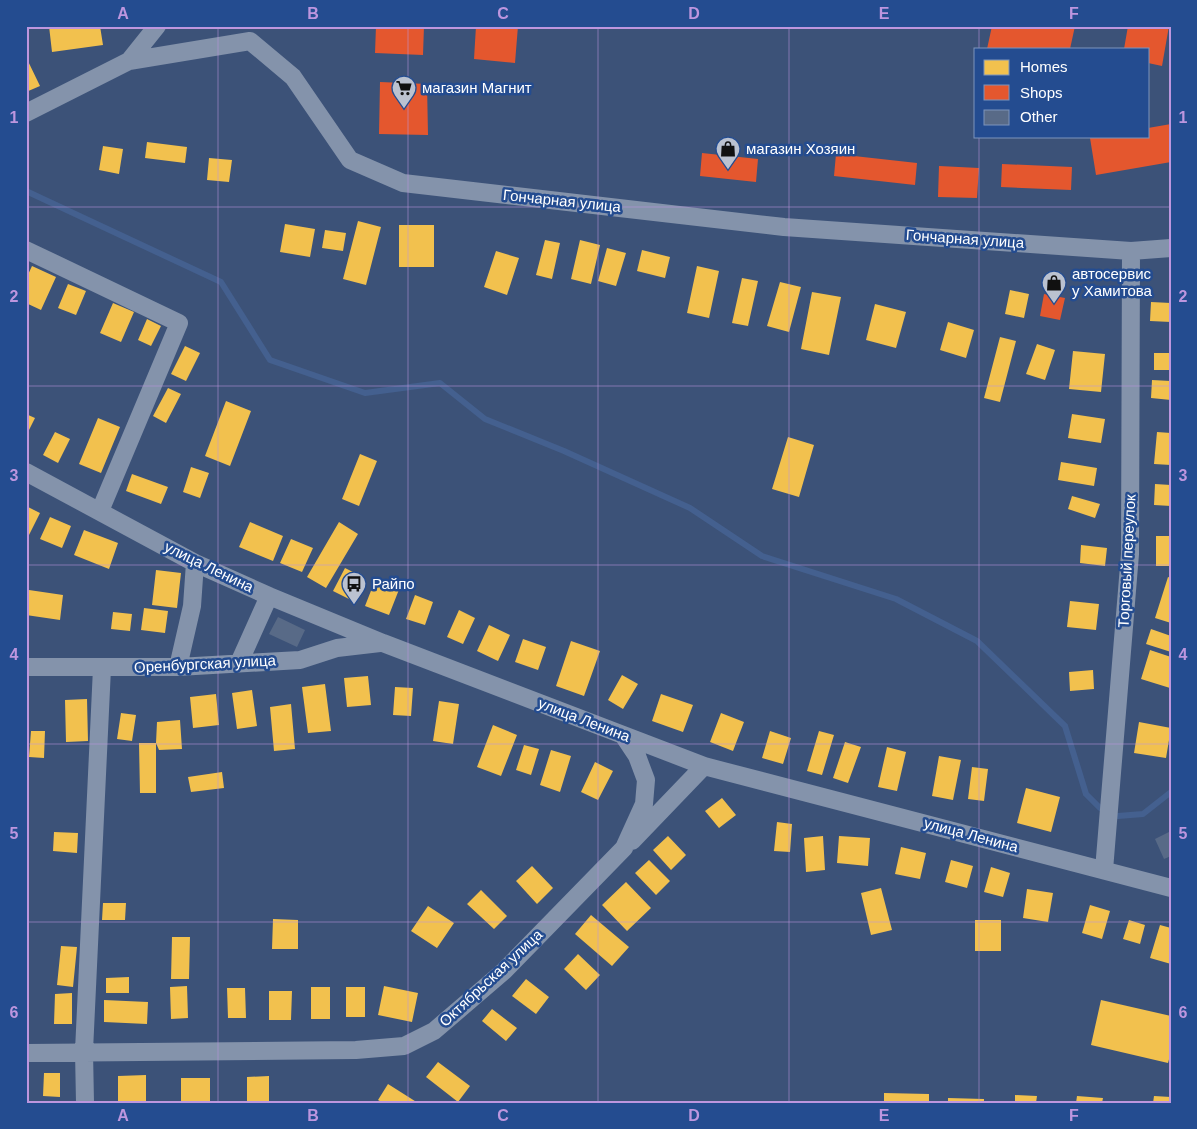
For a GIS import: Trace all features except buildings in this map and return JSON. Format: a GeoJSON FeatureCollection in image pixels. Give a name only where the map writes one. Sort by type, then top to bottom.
{"type":"FeatureCollection","features":[{"type":"Feature","properties":{"kind":"street"},"geometry":{"type":"LineString","coordinates":[[129,62],[156,26]]}},
{"type":"Feature","properties":{"kind":"street","name":"Гончарная улица"},"geometry":{"type":"LineString","coordinates":[[26,113],[129,62],[250,41],[293,77],[350,160],[403,183],[784,227],[1131,251],[1171,248]]}},
{"type":"Feature","properties":{"kind":"street"},"geometry":{"type":"LineString","coordinates":[[26,250],[179,323],[100,511]]}},
{"type":"Feature","properties":{"kind":"street","name":"Торговый переулок"},"geometry":{"type":"LineString","coordinates":[[1104,870],[1130,554],[1131,251]]}},
{"type":"Feature","properties":{"kind":"street","name":"улица Ленина"},"geometry":{"type":"LineString","coordinates":[[26,472],[195,563],[269,596],[382,643],[704,766],[1171,888]]}},
{"type":"Feature","properties":{"kind":"street"},"geometry":{"type":"LineString","coordinates":[[178,667],[192,606],[195,563]]}},
{"type":"Feature","properties":{"kind":"street"},"geometry":{"type":"LineString","coordinates":[[239,663],[269,596]]}},
{"type":"Feature","properties":{"kind":"street","name":"Оренбургская улица"},"geometry":{"type":"LineString","coordinates":[[26,667],[178,667],[300,660],[337,648],[382,643]]}},
{"type":"Feature","properties":{"kind":"street"},"geometry":{"type":"LineString","coordinates":[[85,1103],[84,1051],[102,668]]}},
{"type":"Feature","properties":{"kind":"street","name":"Октябрьская улица"},"geometry":{"type":"LineString","coordinates":[[26,1053],[356,1050],[404,1046],[434,1031],[504,971],[624,848],[644,804],[646,780],[637,756],[623,735]]}},
{"type":"Feature","properties":{"kind":"street"},"geometry":{"type":"LineString","coordinates":[[624,848],[704,766]]}},
{"type":"Feature","properties":{"kind":"waterway"},"geometry":{"type":"LineString","coordinates":[[26,191],[221,282],[270,360],[365,393],[440,383],[485,419],[564,451],[690,508],[762,556],[896,599],[977,641],[1065,726],[1086,794],[1100,808]]}},
{"type":"Feature","properties":{"kind":"waterway"},"geometry":{"type":"LineString","coordinates":[[1118,816],[1143,814],[1171,792]]}},
{"type":"Feature","properties":{"kind":"place","name":"магазин Магнит"},"geometry":{"type":"Point","coordinates":[404,109]}},
{"type":"Feature","properties":{"kind":"place","name":"магазин Хозяин"},"geometry":{"type":"Point","coordinates":[728,170]}},
{"type":"Feature","properties":{"kind":"place","name":"автосервис у Хамитова"},"geometry":{"type":"Point","coordinates":[1054,304]}},
{"type":"Feature","properties":{"kind":"place","name":"Райпо"},"geometry":{"type":"Point","coordinates":[354,605]}}]}
